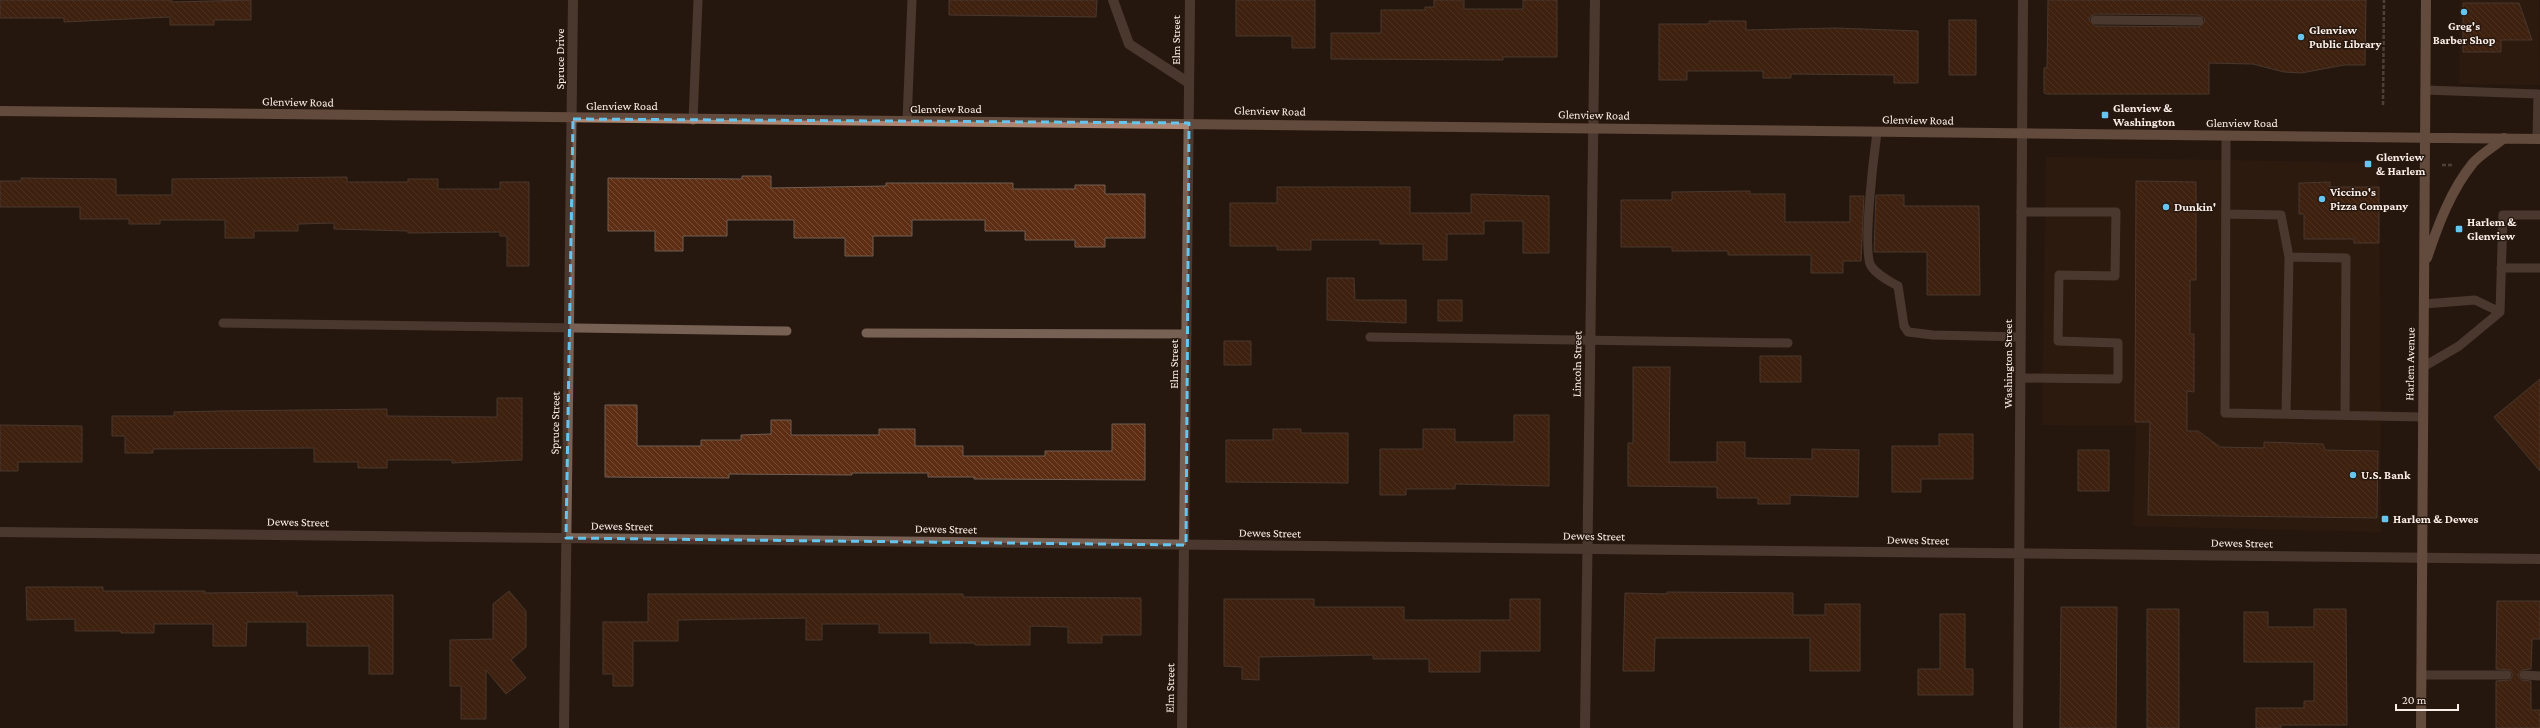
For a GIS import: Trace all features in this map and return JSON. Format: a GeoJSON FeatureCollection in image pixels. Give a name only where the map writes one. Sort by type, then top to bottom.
{"type":"FeatureCollection","features":[{"type":"Feature","properties":{"kind":"main road","name":"Harlem Avenue"},"geometry":{"type":"LineString","coordinates":[[2421,728],[2426,0]]}},
{"type":"Feature","properties":{"kind":"main road","name":"Glenview Road"},"geometry":{"type":"LineString","coordinates":[[0,110],[573,119],[1189,123],[2021,135],[2538,139]]}},
{"type":"Feature","properties":{"kind":"main road"},"geometry":{"type":"LineString","coordinates":[[2424,267],[2439,223],[2460,183],[2474,162],[2504,138]]}},
{"type":"Feature","properties":{"kind":"street","name":"Spruce Drive"},"geometry":{"type":"LineString","coordinates":[[573,0],[573,119]]}},
{"type":"Feature","properties":{"kind":"street"},"geometry":{"type":"LineString","coordinates":[[1113,0],[1129,44],[1189,83]]}},
{"type":"Feature","properties":{"kind":"street","name":"Elm Street"},"geometry":{"type":"LineString","coordinates":[[1182,728],[1186,545],[1190,0]]}},
{"type":"Feature","properties":{"kind":"street","name":"Lincoln Street"},"geometry":{"type":"LineString","coordinates":[[1585,728],[1595,0]]}},
{"type":"Feature","properties":{"kind":"street","name":"Washington Street"},"geometry":{"type":"LineString","coordinates":[[2018,728],[2023,0]]}},
{"type":"Feature","properties":{"kind":"street","name":"Spruce Street"},"geometry":{"type":"LineString","coordinates":[[564,728],[573,119]]}},
{"type":"Feature","properties":{"kind":"street","name":"Dewes Street"},"geometry":{"type":"LineString","coordinates":[[0,532],[2540,559]]}},
{"type":"Feature","properties":{"kind":"lane"},"geometry":{"type":"LineString","coordinates":[[694,120],[698,0]]}},
{"type":"Feature","properties":{"kind":"lane"},"geometry":{"type":"LineString","coordinates":[[907,121],[912,0]]}},
{"type":"Feature","properties":{"kind":"lane"},"geometry":{"type":"LineString","coordinates":[[2095,20],[2199,21]]}},
{"type":"Feature","properties":{"kind":"lane"},"geometry":{"type":"LineString","coordinates":[[2426,90],[2538,94],[2538,139]]}},
{"type":"Feature","properties":{"kind":"lane"},"geometry":{"type":"LineString","coordinates":[[1877,132],[1870,189],[1868,255],[1871,266],[1898,286],[1904,326],[1908,332],[1933,335],[2021,336]]}},
{"type":"Feature","properties":{"kind":"lane"},"geometry":{"type":"LineString","coordinates":[[2226,136],[2225,413],[2423,417]]}},
{"type":"Feature","properties":{"kind":"lane"},"geometry":{"type":"LineString","coordinates":[[2020,378],[2118,379],[2118,343],[2058,341],[2059,275],[2115,276],[2116,212],[2021,212]]}},
{"type":"Feature","properties":{"kind":"lane"},"geometry":{"type":"LineString","coordinates":[[2226,214],[2282,215],[2289,258],[2286,414]]}},
{"type":"Feature","properties":{"kind":"lane"},"geometry":{"type":"LineString","coordinates":[[2423,367],[2459,346],[2500,312],[2503,215],[2540,215]]}},
{"type":"Feature","properties":{"kind":"lane"},"geometry":{"type":"LineString","coordinates":[[2289,258],[2346,258],[2345,415]]}},
{"type":"Feature","properties":{"kind":"lane"},"geometry":{"type":"LineString","coordinates":[[2501,268],[2540,268]]}},
{"type":"Feature","properties":{"kind":"lane"},"geometry":{"type":"LineString","coordinates":[[2424,304],[2475,300],[2500,312]]}},
{"type":"Feature","properties":{"kind":"lane"},"geometry":{"type":"LineString","coordinates":[[223,323],[787,331]]}},
{"type":"Feature","properties":{"kind":"lane"},"geometry":{"type":"LineString","coordinates":[[866,333],[1187,334]]}},
{"type":"Feature","properties":{"kind":"lane"},"geometry":{"type":"LineString","coordinates":[[1370,336],[1788,343]]}},
{"type":"Feature","properties":{"kind":"lane"},"geometry":{"type":"LineString","coordinates":[[2421,676],[2507,675]]}},
{"type":"Feature","properties":{"kind":"lane"},"geometry":{"type":"LineString","coordinates":[[2524,676],[2540,676]]}},
{"type":"Feature","properties":{"kind":"path"},"geometry":{"type":"LineString","coordinates":[[2383,105],[2384,0]]}},
{"type":"Feature","properties":{"kind":"path"},"geometry":{"type":"LineString","coordinates":[[2442,165],[2454,165]]}},
{"type":"Feature","properties":{"kind":"highlighted area"},"geometry":{"type":"Polygon","coordinates":[[[573,119],[1189,123],[1186,545],[566,538],[573,119]]]}},
{"type":"Feature","properties":{"kind":"shaded area"},"geometry":{"type":"Polygon","coordinates":[[[2460,0],[2539,0],[2540,85],[2459,84],[2460,0]]]}},
{"type":"Feature","properties":{"kind":"shaded area"},"geometry":{"type":"Polygon","coordinates":[[[2046,157],[2379,163],[2381,532],[2133,526],[2136,426],[2042,425],[2046,157]]]}},
{"type":"Feature","properties":{"kind":"building"},"geometry":{"type":"Polygon","coordinates":[[[0,0],[172,0],[172,2],[251,0],[251,20],[214,20],[214,25],[170,25],[170,17],[64,22],[64,18],[0,18],[0,0]]]}},
{"type":"Feature","properties":{"kind":"building"},"geometry":{"type":"Polygon","coordinates":[[[949,0],[1097,0],[1096,17],[949,15],[949,0]]]}},
{"type":"Feature","properties":{"kind":"building"},"geometry":{"type":"Polygon","coordinates":[[[1236,0],[1315,0],[1315,48],[1292,48],[1292,36],[1236,36],[1236,0]]]}},
{"type":"Feature","properties":{"kind":"building"},"geometry":{"type":"Polygon","coordinates":[[[1434,0],[1464,0],[1464,9],[1523,9],[1523,0],[1557,0],[1557,57],[1503,57],[1503,60],[1331,59],[1331,33],[1381,33],[1381,10],[1425,10],[1425,7],[1434,7],[1434,0]]]}},
{"type":"Feature","properties":{"kind":"building"},"geometry":{"type":"Polygon","coordinates":[[[2048,0],[2366,0],[2365,65],[2344,65],[2301,73],[2284,72],[2253,64],[2209,63],[2209,94],[2047,94],[2044,93],[2044,68],[2047,68],[2048,0]],[[2095,14],[2090,17],[2089,20],[2095,26],[2199,27],[2205,21],[2204,18],[2199,15],[2095,14]]]}},
{"type":"Feature","properties":{"kind":"building"},"geometry":{"type":"Polygon","coordinates":[[[2463,3],[2519,3],[2532,40],[2501,40],[2501,52],[2463,52],[2463,3]]]}},
{"type":"Feature","properties":{"kind":"building"},"geometry":{"type":"Polygon","coordinates":[[[1949,20],[1976,20],[1976,75],[1949,75],[1949,20]]]}},
{"type":"Feature","properties":{"kind":"building"},"geometry":{"type":"Polygon","coordinates":[[[1709,21],[1746,21],[1746,30],[1836,28],[1918,31],[1918,83],[1894,83],[1894,75],[1791,74],[1791,78],[1763,78],[1763,71],[1687,71],[1687,80],[1659,80],[1659,24],[1709,24],[1709,21]]]}},
{"type":"Feature","properties":{"kind":"building"},"geometry":{"type":"Polygon","coordinates":[[[742,176],[771,176],[771,188],[886,186],[886,183],[1013,183],[1013,189],[1075,189],[1075,185],[1105,185],[1105,194],[1145,194],[1145,238],[1105,238],[1105,247],[1075,247],[1075,240],[1025,240],[1025,231],[985,231],[985,220],[912,220],[912,236],[873,236],[873,256],[845,256],[845,238],[794,238],[794,220],[727,220],[727,236],[683,236],[683,251],[655,251],[655,231],[608,231],[608,178],[742,179],[742,176]]]}},
{"type":"Feature","properties":{"kind":"building"},"geometry":{"type":"Polygon","coordinates":[[[347,177],[347,182],[408,182],[408,179],[438,179],[438,189],[500,189],[500,182],[529,182],[529,266],[507,266],[507,236],[500,236],[500,232],[408,233],[408,231],[334,229],[334,223],[298,224],[298,231],[254,231],[254,238],[225,238],[225,220],[160,220],[160,224],[129,224],[129,219],[80,219],[80,207],[0,207],[0,181],[21,181],[21,178],[116,179],[116,195],[172,195],[172,179],[347,177]]]}},
{"type":"Feature","properties":{"kind":"building"},"geometry":{"type":"Polygon","coordinates":[[[2136,181],[2196,182],[2196,280],[2190,280],[2190,334],[2194,334],[2194,392],[2187,391],[2187,431],[2198,431],[2220,447],[2264,448],[2264,442],[2323,444],[2325,450],[2378,451],[2377,518],[2148,515],[2150,422],[2135,422],[2136,181]]]}},
{"type":"Feature","properties":{"kind":"building"},"geometry":{"type":"Polygon","coordinates":[[[2330,182],[2330,187],[2379,187],[2379,243],[2354,243],[2354,239],[2304,239],[2304,214],[2299,214],[2299,183],[2330,182]]]}},
{"type":"Feature","properties":{"kind":"building"},"geometry":{"type":"Polygon","coordinates":[[[1277,187],[1410,187],[1410,213],[1471,213],[1471,194],[1549,196],[1549,253],[1523,253],[1523,221],[1484,221],[1484,234],[1447,234],[1447,260],[1423,260],[1423,244],[1380,244],[1380,240],[1311,240],[1311,250],[1277,250],[1277,246],[1230,246],[1230,203],[1277,203],[1277,187]]]}},
{"type":"Feature","properties":{"kind":"building"},"geometry":{"type":"Polygon","coordinates":[[[1750,191],[1750,194],[1785,194],[1785,222],[1850,222],[1850,196],[1864,196],[1861,261],[1843,261],[1843,273],[1811,273],[1811,255],[1728,255],[1728,251],[1672,251],[1672,247],[1621,247],[1621,200],[1672,200],[1672,192],[1750,191]]]}},
{"type":"Feature","properties":{"kind":"building"},"geometry":{"type":"Polygon","coordinates":[[[1876,195],[1904,195],[1904,206],[1979,206],[1980,295],[1927,295],[1927,252],[1874,252],[1876,195]]]}},
{"type":"Feature","properties":{"kind":"building"},"geometry":{"type":"Polygon","coordinates":[[[1327,278],[1354,278],[1355,300],[1406,300],[1406,323],[1327,320],[1327,278]]]}},
{"type":"Feature","properties":{"kind":"building"},"geometry":{"type":"Polygon","coordinates":[[[1438,300],[1462,300],[1462,321],[1438,321],[1438,300]]]}},
{"type":"Feature","properties":{"kind":"building"},"geometry":{"type":"Polygon","coordinates":[[[1224,341],[1251,341],[1251,365],[1224,365],[1224,341]]]}},
{"type":"Feature","properties":{"kind":"building"},"geometry":{"type":"Polygon","coordinates":[[[1760,356],[1801,356],[1801,382],[1760,382],[1760,356]]]}},
{"type":"Feature","properties":{"kind":"building"},"geometry":{"type":"Polygon","coordinates":[[[1633,367],[1670,367],[1669,462],[1717,462],[1717,442],[1745,442],[1745,458],[1812,459],[1812,449],[1859,450],[1858,497],[1790,495],[1790,504],[1758,504],[1758,498],[1717,498],[1717,487],[1628,486],[1628,443],[1633,443],[1633,367]]]}},
{"type":"Feature","properties":{"kind":"building"},"geometry":{"type":"Polygon","coordinates":[[[2540,379],[2540,471],[2494,417],[2540,379]]]}},
{"type":"Feature","properties":{"kind":"building"},"geometry":{"type":"Polygon","coordinates":[[[497,398],[522,398],[522,460],[452,463],[452,460],[387,460],[387,468],[358,468],[358,462],[314,462],[314,448],[153,449],[153,453],[125,453],[125,436],[112,436],[112,416],[174,416],[174,412],[387,409],[387,416],[497,417],[497,398]]]}},
{"type":"Feature","properties":{"kind":"building"},"geometry":{"type":"Polygon","coordinates":[[[605,405],[637,405],[637,446],[701,446],[701,440],[741,440],[741,435],[771,434],[771,420],[791,420],[791,435],[879,435],[879,429],[915,429],[915,446],[963,446],[963,456],[1045,456],[1045,451],[1112,451],[1112,424],[1145,424],[1145,480],[974,479],[974,477],[928,477],[928,473],[852,473],[852,475],[729,474],[729,478],[605,477],[605,405]]]}},
{"type":"Feature","properties":{"kind":"building"},"geometry":{"type":"Polygon","coordinates":[[[1514,415],[1549,415],[1549,486],[1455,484],[1455,489],[1406,489],[1406,495],[1380,495],[1380,449],[1423,449],[1423,429],[1455,429],[1455,442],[1514,442],[1514,415]]]}},
{"type":"Feature","properties":{"kind":"building"},"geometry":{"type":"Polygon","coordinates":[[[0,425],[82,426],[82,462],[18,462],[18,471],[0,471],[0,425]]]}},
{"type":"Feature","properties":{"kind":"building"},"geometry":{"type":"Polygon","coordinates":[[[1273,429],[1301,429],[1301,433],[1348,433],[1348,483],[1226,482],[1226,440],[1273,440],[1273,429]]]}},
{"type":"Feature","properties":{"kind":"building"},"geometry":{"type":"Polygon","coordinates":[[[1939,434],[1973,434],[1973,479],[1921,479],[1921,492],[1892,492],[1892,446],[1939,446],[1939,434]]]}},
{"type":"Feature","properties":{"kind":"building"},"geometry":{"type":"Polygon","coordinates":[[[2078,450],[2109,450],[2109,491],[2078,491],[2078,450]]]}},
{"type":"Feature","properties":{"kind":"building"},"geometry":{"type":"Polygon","coordinates":[[[26,587],[103,587],[103,591],[205,591],[205,593],[297,592],[297,596],[393,595],[393,674],[369,674],[369,646],[307,646],[307,622],[247,622],[246,646],[213,646],[213,624],[154,624],[154,633],[121,633],[121,631],[75,631],[75,619],[27,620],[26,587]]]}},
{"type":"Feature","properties":{"kind":"building"},"geometry":{"type":"Polygon","coordinates":[[[509,591],[526,611],[526,647],[511,660],[526,678],[506,694],[486,670],[486,719],[461,719],[461,686],[450,686],[450,640],[493,639],[493,604],[509,591]]]}},
{"type":"Feature","properties":{"kind":"building"},"geometry":{"type":"Polygon","coordinates":[[[1667,592],[1793,593],[1793,615],[1825,615],[1825,604],[1860,604],[1860,671],[1810,671],[1810,638],[1655,638],[1654,671],[1623,671],[1625,593],[1667,594],[1667,592]]]}},
{"type":"Feature","properties":{"kind":"building"},"geometry":{"type":"Polygon","coordinates":[[[648,594],[963,594],[963,597],[1141,598],[1141,635],[1102,635],[1102,643],[1068,643],[1068,627],[1030,626],[1030,645],[975,645],[975,643],[930,643],[930,633],[879,633],[879,624],[822,624],[822,640],[806,640],[806,618],[678,620],[678,641],[633,641],[633,686],[613,686],[613,674],[603,674],[603,622],[648,622],[648,594]]]}},
{"type":"Feature","properties":{"kind":"building"},"geometry":{"type":"Polygon","coordinates":[[[1224,599],[1314,599],[1314,607],[1404,607],[1404,620],[1510,620],[1510,599],[1540,599],[1540,651],[1480,651],[1480,672],[1429,672],[1429,659],[1373,659],[1373,655],[1259,657],[1259,680],[1242,679],[1242,667],[1224,666],[1224,599]]]}},
{"type":"Feature","properties":{"kind":"building"},"geometry":{"type":"Polygon","coordinates":[[[2497,601],[2540,601],[2540,639],[2532,639],[2531,669],[2522,670],[2518,675],[2521,680],[2531,681],[2531,710],[2540,710],[2540,728],[2496,728],[2496,681],[2510,680],[2513,675],[2510,670],[2496,669],[2497,601]]]}},
{"type":"Feature","properties":{"kind":"building"},"geometry":{"type":"Polygon","coordinates":[[[2061,607],[2117,607],[2116,728],[2060,728],[2061,607]]]}},
{"type":"Feature","properties":{"kind":"building"},"geometry":{"type":"Polygon","coordinates":[[[2147,609],[2179,609],[2179,728],[2147,728],[2147,609]]]}},
{"type":"Feature","properties":{"kind":"building"},"geometry":{"type":"Polygon","coordinates":[[[2314,609],[2346,609],[2347,725],[2281,725],[2281,728],[2256,728],[2256,708],[2304,708],[2304,701],[2314,701],[2314,662],[2244,662],[2244,612],[2268,612],[2268,627],[2314,627],[2314,609]]]}},
{"type":"Feature","properties":{"kind":"building"},"geometry":{"type":"Polygon","coordinates":[[[1940,614],[1965,614],[1965,669],[1973,669],[1973,695],[1918,695],[1918,669],[1940,669],[1940,614]]]}},
{"type":"Feature","properties":{"kind":"place","name":"Greg's Barber Shop"},"geometry":{"type":"Point","coordinates":[2464,12]}},
{"type":"Feature","properties":{"kind":"place","name":"Glenview Public Library"},"geometry":{"type":"Point","coordinates":[2301,37]}},
{"type":"Feature","properties":{"kind":"place","name":"Glenview & Washington"},"geometry":{"type":"Point","coordinates":[2105,115]}},
{"type":"Feature","properties":{"kind":"place","name":"Glenview & Harlem"},"geometry":{"type":"Point","coordinates":[2368,164]}},
{"type":"Feature","properties":{"kind":"place","name":"Viccino's Pizza Company"},"geometry":{"type":"Point","coordinates":[2322,199]}},
{"type":"Feature","properties":{"kind":"place","name":"Dunkin'"},"geometry":{"type":"Point","coordinates":[2166,207]}},
{"type":"Feature","properties":{"kind":"place","name":"Harlem & Glenview"},"geometry":{"type":"Point","coordinates":[2459,229]}},
{"type":"Feature","properties":{"kind":"place","name":"U.S. Bank"},"geometry":{"type":"Point","coordinates":[2353,475]}},
{"type":"Feature","properties":{"kind":"place","name":"Harlem & Dewes"},"geometry":{"type":"Point","coordinates":[2385,519]}}]}
